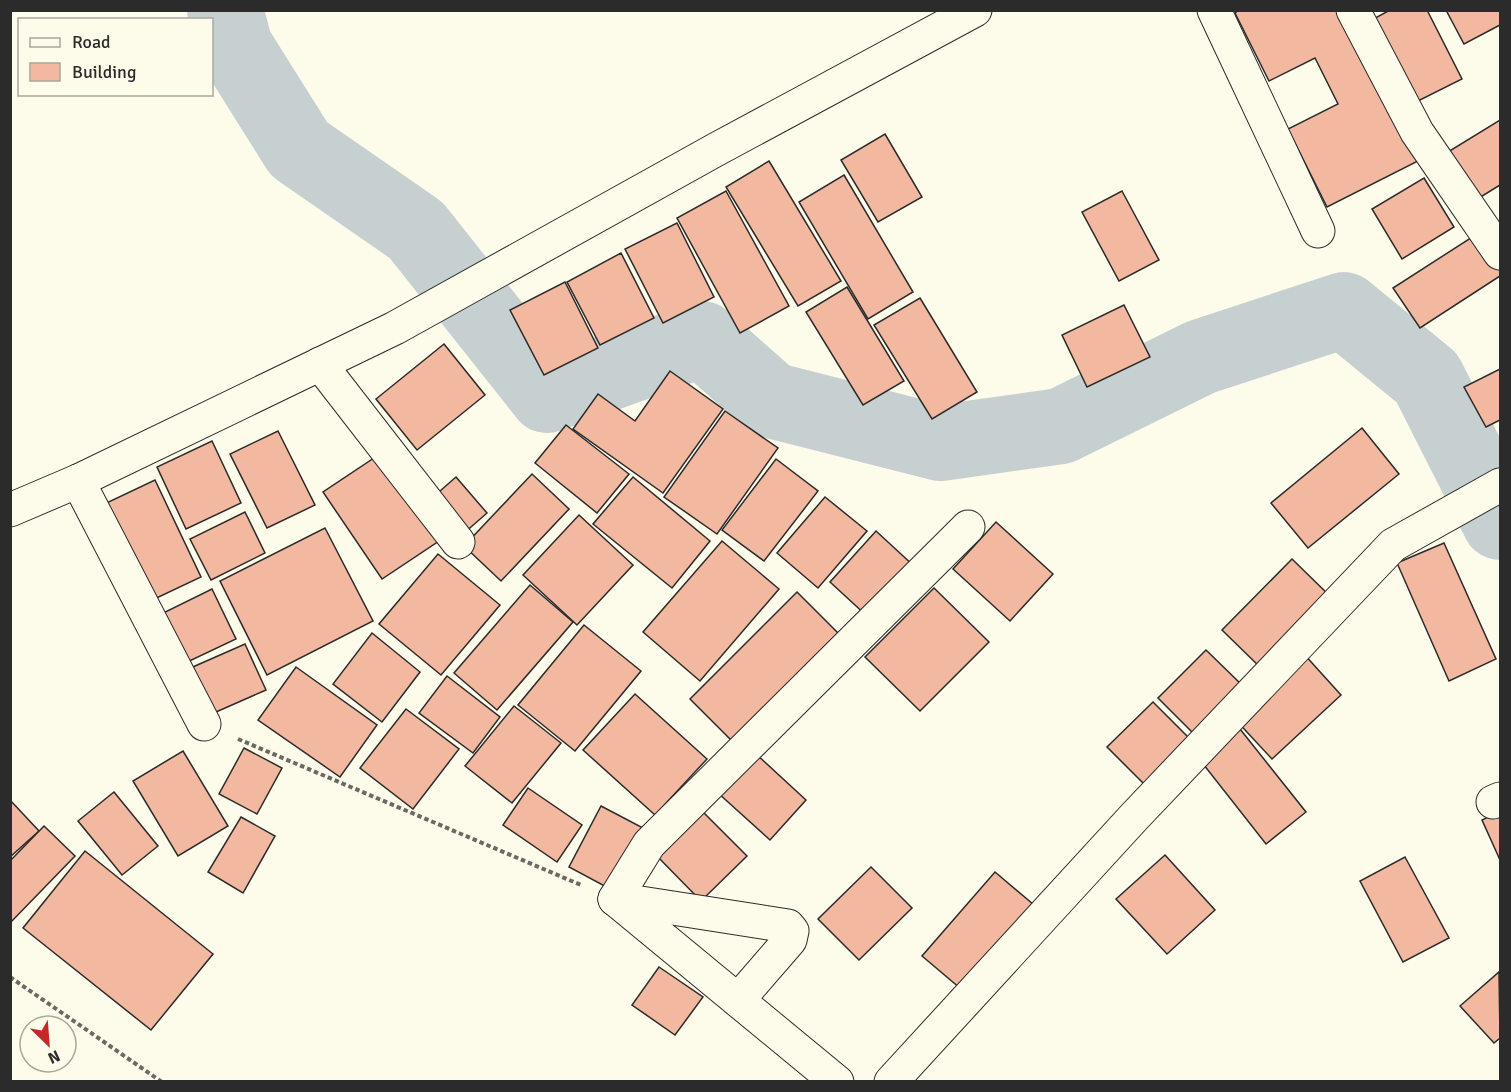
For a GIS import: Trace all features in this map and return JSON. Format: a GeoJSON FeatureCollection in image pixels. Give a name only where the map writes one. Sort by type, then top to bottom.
{"type":"FeatureCollection","features":[{"type":"Feature","properties":{"kind":"street"},"geometry":{"type":"LineString","coordinates":[[10,510],[78,481],[395,328],[717,149],[975,10]]}},
{"type":"Feature","properties":{"kind":"street"},"geometry":{"type":"LineString","coordinates":[[1214,10],[1318,231]]}},
{"type":"Feature","properties":{"kind":"street"},"geometry":{"type":"LineString","coordinates":[[1353,10],[1417,132],[1500,253]]}},
{"type":"Feature","properties":{"kind":"street"},"geometry":{"type":"LineString","coordinates":[[320,364],[458,542]]}},
{"type":"Feature","properties":{"kind":"street"},"geometry":{"type":"LineString","coordinates":[[78,481],[204,724]]}},
{"type":"Feature","properties":{"kind":"street"},"geometry":{"type":"LineString","coordinates":[[891,1082],[1143,808],[1393,545],[1500,485]]}},
{"type":"Feature","properties":{"kind":"street"},"geometry":{"type":"LineString","coordinates":[[615,899],[650,844],[968,527]]}},
{"type":"Feature","properties":{"kind":"street"},"geometry":{"type":"LineString","coordinates":[[615,899],[788,926],[792,931],[790,940],[738,1000]]}},
{"type":"Feature","properties":{"kind":"street"},"geometry":{"type":"LineString","coordinates":[[615,899],[837,1082]]}},
{"type":"Feature","properties":{"kind":"path"},"geometry":{"type":"LineString","coordinates":[[204,724],[615,899]]}},
{"type":"Feature","properties":{"kind":"path"},"geometry":{"type":"LineString","coordinates":[[10,977],[162,1082]]}},
{"type":"Feature","properties":{"kind":"building"},"geometry":{"type":"Polygon","coordinates":[[[1239,10],[1345,10],[1420,160],[1327,207],[1288,129],[1338,104],[1315,58],[1269,81],[1235,13],[1239,10]]]}},
{"type":"Feature","properties":{"kind":"building"},"geometry":{"type":"Polygon","coordinates":[[[1390,10],[1427,10],[1462,79],[1408,106],[1366,23],[1390,10]]]}},
{"type":"Feature","properties":{"kind":"building"},"geometry":{"type":"Polygon","coordinates":[[[1446,10],[1500,10],[1500,25],[1464,44],[1446,10]]]}},
{"type":"Feature","properties":{"kind":"building"},"geometry":{"type":"Polygon","coordinates":[[[1500,120],[1500,185],[1471,203],[1443,155],[1500,120]]]}},
{"type":"Feature","properties":{"kind":"building"},"geometry":{"type":"Polygon","coordinates":[[[885,134],[922,197],[878,222],[841,160],[885,134]]]}},
{"type":"Feature","properties":{"kind":"building"},"geometry":{"type":"Polygon","coordinates":[[[769,161],[841,281],[798,306],[726,187],[769,161]]]}},
{"type":"Feature","properties":{"kind":"building"},"geometry":{"type":"Polygon","coordinates":[[[844,175],[913,292],[868,319],[799,202],[844,175]]]}},
{"type":"Feature","properties":{"kind":"building"},"geometry":{"type":"Polygon","coordinates":[[[1424,178],[1454,227],[1402,259],[1372,209],[1424,178]]]}},
{"type":"Feature","properties":{"kind":"building"},"geometry":{"type":"Polygon","coordinates":[[[726,191],[789,306],[740,333],[677,218],[726,191]]]}},
{"type":"Feature","properties":{"kind":"building"},"geometry":{"type":"Polygon","coordinates":[[[1122,191],[1159,260],[1119,281],[1082,212],[1122,191]]]}},
{"type":"Feature","properties":{"kind":"building"},"geometry":{"type":"Polygon","coordinates":[[[677,223],[714,297],[663,323],[625,249],[677,223]]]}},
{"type":"Feature","properties":{"kind":"building"},"geometry":{"type":"Polygon","coordinates":[[[1480,232],[1500,263],[1500,276],[1420,328],[1393,288],[1480,232]]]}},
{"type":"Feature","properties":{"kind":"building"},"geometry":{"type":"Polygon","coordinates":[[[621,253],[654,318],[600,345],[567,282],[621,253]]]}},
{"type":"Feature","properties":{"kind":"building"},"geometry":{"type":"Polygon","coordinates":[[[565,282],[598,348],[544,375],[510,310],[565,282]]]}},
{"type":"Feature","properties":{"kind":"building"},"geometry":{"type":"Polygon","coordinates":[[[847,287],[904,381],[863,405],[806,312],[847,287]]]}},
{"type":"Feature","properties":{"kind":"building"},"geometry":{"type":"Polygon","coordinates":[[[920,298],[977,392],[932,419],[874,325],[920,298]]]}},
{"type":"Feature","properties":{"kind":"building"},"geometry":{"type":"Polygon","coordinates":[[[1124,305],[1150,357],[1087,387],[1062,335],[1124,305]]]}},
{"type":"Feature","properties":{"kind":"building"},"geometry":{"type":"Polygon","coordinates":[[[444,344],[485,395],[417,450],[376,399],[444,344]]]}},
{"type":"Feature","properties":{"kind":"building"},"geometry":{"type":"Polygon","coordinates":[[[1500,369],[1500,420],[1486,427],[1464,387],[1500,369]]]}},
{"type":"Feature","properties":{"kind":"building"},"geometry":{"type":"Polygon","coordinates":[[[670,371],[723,409],[663,493],[573,429],[598,394],[635,421],[670,371]]]}},
{"type":"Feature","properties":{"kind":"building"},"geometry":{"type":"Polygon","coordinates":[[[725,411],[778,448],[717,534],[664,497],[725,411]]]}},
{"type":"Feature","properties":{"kind":"building"},"geometry":{"type":"Polygon","coordinates":[[[566,425],[629,474],[597,513],[535,463],[566,425]]]}},
{"type":"Feature","properties":{"kind":"building"},"geometry":{"type":"Polygon","coordinates":[[[1362,428],[1399,474],[1308,548],[1271,503],[1362,428]]]}},
{"type":"Feature","properties":{"kind":"building"},"geometry":{"type":"Polygon","coordinates":[[[278,431],[315,505],[267,528],[230,454],[278,431]]]}},
{"type":"Feature","properties":{"kind":"building"},"geometry":{"type":"Polygon","coordinates":[[[212,441],[241,503],[186,529],[157,467],[212,441]]]}},
{"type":"Feature","properties":{"kind":"building"},"geometry":{"type":"Polygon","coordinates":[[[380,454],[439,541],[382,579],[323,492],[380,454]]]}},
{"type":"Feature","properties":{"kind":"building"},"geometry":{"type":"Polygon","coordinates":[[[776,459],[818,491],[764,561],[722,530],[776,459]]]}},
{"type":"Feature","properties":{"kind":"building"},"geometry":{"type":"Polygon","coordinates":[[[532,474],[569,509],[501,581],[464,546],[532,474]]]}},
{"type":"Feature","properties":{"kind":"building"},"geometry":{"type":"Polygon","coordinates":[[[456,477],[487,513],[463,534],[432,498],[456,477]]]}},
{"type":"Feature","properties":{"kind":"building"},"geometry":{"type":"Polygon","coordinates":[[[633,477],[710,541],[672,588],[593,524],[633,477]]]}},
{"type":"Feature","properties":{"kind":"building"},"geometry":{"type":"Polygon","coordinates":[[[155,480],[201,577],[146,603],[100,506],[155,480]]]}},
{"type":"Feature","properties":{"kind":"building"},"geometry":{"type":"Polygon","coordinates":[[[825,497],[867,531],[818,588],[777,553],[825,497]]]}},
{"type":"Feature","properties":{"kind":"building"},"geometry":{"type":"Polygon","coordinates":[[[245,512],[265,553],[211,580],[190,539],[245,512]]]}},
{"type":"Feature","properties":{"kind":"building"},"geometry":{"type":"Polygon","coordinates":[[[579,515],[633,565],[577,625],[523,575],[579,515]]]}},
{"type":"Feature","properties":{"kind":"building"},"geometry":{"type":"Polygon","coordinates":[[[996,522],[1053,574],[1010,621],[953,569],[996,522]]]}},
{"type":"Feature","properties":{"kind":"building"},"geometry":{"type":"Polygon","coordinates":[[[325,528],[373,621],[267,675],[220,581],[325,528]]]}},
{"type":"Feature","properties":{"kind":"building"},"geometry":{"type":"Polygon","coordinates":[[[876,531],[915,567],[868,617],[830,582],[876,531]]]}},
{"type":"Feature","properties":{"kind":"building"},"geometry":{"type":"Polygon","coordinates":[[[722,541],[779,589],[700,681],[643,632],[722,541]]]}},
{"type":"Feature","properties":{"kind":"building"},"geometry":{"type":"Polygon","coordinates":[[[1444,543],[1496,659],[1449,681],[1397,563],[1444,543]]]}},
{"type":"Feature","properties":{"kind":"building"},"geometry":{"type":"Polygon","coordinates":[[[438,554],[500,605],[441,675],[379,624],[438,554]]]}},
{"type":"Feature","properties":{"kind":"building"},"geometry":{"type":"Polygon","coordinates":[[[1292,559],[1334,600],[1265,672],[1222,630],[1292,559]]]}},
{"type":"Feature","properties":{"kind":"building"},"geometry":{"type":"Polygon","coordinates":[[[530,585],[573,622],[497,710],[454,673],[530,585]]]}},
{"type":"Feature","properties":{"kind":"building"},"geometry":{"type":"Polygon","coordinates":[[[934,588],[989,642],[920,711],[865,657],[934,588]]]}},
{"type":"Feature","properties":{"kind":"building"},"geometry":{"type":"Polygon","coordinates":[[[212,589],[236,639],[181,665],[157,616],[212,589]]]}},
{"type":"Feature","properties":{"kind":"building"},"geometry":{"type":"Polygon","coordinates":[[[797,592],[845,640],[738,747],[690,699],[797,592]]]}},
{"type":"Feature","properties":{"kind":"building"},"geometry":{"type":"Polygon","coordinates":[[[584,625],[641,671],[575,751],[518,705],[584,625]]]}},
{"type":"Feature","properties":{"kind":"building"},"geometry":{"type":"Polygon","coordinates":[[[372,633],[420,672],[382,722],[333,684],[372,633]]]}},
{"type":"Feature","properties":{"kind":"building"},"geometry":{"type":"Polygon","coordinates":[[[245,644],[266,690],[207,716],[186,670],[245,644]]]}},
{"type":"Feature","properties":{"kind":"building"},"geometry":{"type":"Polygon","coordinates":[[[1206,650],[1245,688],[1196,736],[1158,698],[1206,650]]]}},
{"type":"Feature","properties":{"kind":"building"},"geometry":{"type":"Polygon","coordinates":[[[1303,653],[1341,695],[1272,759],[1233,717],[1303,653]]]}},
{"type":"Feature","properties":{"kind":"building"},"geometry":{"type":"Polygon","coordinates":[[[296,667],[377,725],[340,777],[258,720],[296,667]]]}},
{"type":"Feature","properties":{"kind":"building"},"geometry":{"type":"Polygon","coordinates":[[[447,676],[500,717],[473,753],[419,713],[447,676]]]}},
{"type":"Feature","properties":{"kind":"building"},"geometry":{"type":"Polygon","coordinates":[[[635,694],[707,759],[655,815],[583,750],[635,694]]]}},
{"type":"Feature","properties":{"kind":"building"},"geometry":{"type":"Polygon","coordinates":[[[1153,702],[1191,740],[1146,786],[1107,747],[1153,702]]]}},
{"type":"Feature","properties":{"kind":"building"},"geometry":{"type":"Polygon","coordinates":[[[514,706],[561,743],[512,803],[465,766],[514,706]]]}},
{"type":"Feature","properties":{"kind":"building"},"geometry":{"type":"Polygon","coordinates":[[[406,709],[459,749],[413,809],[360,768],[406,709]]]}},
{"type":"Feature","properties":{"kind":"building"},"geometry":{"type":"Polygon","coordinates":[[[1240,729],[1306,812],[1266,844],[1200,760],[1240,729]]]}},
{"type":"Feature","properties":{"kind":"building"},"geometry":{"type":"Polygon","coordinates":[[[244,748],[282,768],[257,814],[219,794],[244,748]]]}},
{"type":"Feature","properties":{"kind":"building"},"geometry":{"type":"Polygon","coordinates":[[[183,751],[228,826],[178,856],[133,781],[183,751]]]}},
{"type":"Feature","properties":{"kind":"building"},"geometry":{"type":"Polygon","coordinates":[[[755,753],[806,800],[770,840],[718,793],[755,753]]]}},
{"type":"Feature","properties":{"kind":"building"},"geometry":{"type":"Polygon","coordinates":[[[528,788],[582,825],[557,862],[503,825],[528,788]]]}},
{"type":"Feature","properties":{"kind":"building"},"geometry":{"type":"Polygon","coordinates":[[[114,792],[158,846],[122,875],[78,821],[114,792]]]}},
{"type":"Feature","properties":{"kind":"building"},"geometry":{"type":"Polygon","coordinates":[[[10,800],[39,831],[10,857],[10,800]]]}},
{"type":"Feature","properties":{"kind":"building"},"geometry":{"type":"Polygon","coordinates":[[[601,806],[645,829],[612,890],[569,867],[601,806]]]}},
{"type":"Feature","properties":{"kind":"building"},"geometry":{"type":"Polygon","coordinates":[[[699,808],[747,856],[701,901],[654,853],[699,808]]]}},
{"type":"Feature","properties":{"kind":"building"},"geometry":{"type":"Polygon","coordinates":[[[1500,811],[1500,860],[1482,820],[1500,811]]]}},
{"type":"Feature","properties":{"kind":"building"},"geometry":{"type":"Polygon","coordinates":[[[241,817],[275,836],[243,893],[208,872],[241,817]]]}},
{"type":"Feature","properties":{"kind":"building"},"geometry":{"type":"Polygon","coordinates":[[[44,826],[75,856],[11,922],[10,861],[44,826]]]}},
{"type":"Feature","properties":{"kind":"building"},"geometry":{"type":"Polygon","coordinates":[[[85,851],[213,954],[151,1030],[23,928],[85,851]]]}},
{"type":"Feature","properties":{"kind":"building"},"geometry":{"type":"Polygon","coordinates":[[[1165,855],[1215,910],[1167,954],[1116,899],[1165,855]]]}},
{"type":"Feature","properties":{"kind":"building"},"geometry":{"type":"Polygon","coordinates":[[[1405,857],[1449,938],[1403,962],[1360,881],[1405,857]]]}},
{"type":"Feature","properties":{"kind":"building"},"geometry":{"type":"Polygon","coordinates":[[[871,867],[912,908],[859,960],[818,919],[871,867]]]}},
{"type":"Feature","properties":{"kind":"building"},"geometry":{"type":"Polygon","coordinates":[[[995,872],[1040,910],[967,994],[922,956],[995,872]]]}},
{"type":"Feature","properties":{"kind":"building"},"geometry":{"type":"Polygon","coordinates":[[[659,967],[703,997],[675,1035],[632,1005],[659,967]]]}},
{"type":"Feature","properties":{"kind":"building"},"geometry":{"type":"Polygon","coordinates":[[[1499,972],[1500,1038],[1494,1043],[1460,1006],[1499,972]]]}},
{"type":"Feature","properties":{"kind":"waterway"},"geometry":{"type":"LineString","coordinates":[[225,10],[235,47],[299,149],[416,230],[547,395],[702,339],[771,400],[940,443],[1061,426],[1201,357],[1344,310],[1427,378],[1500,522]]}}]}
